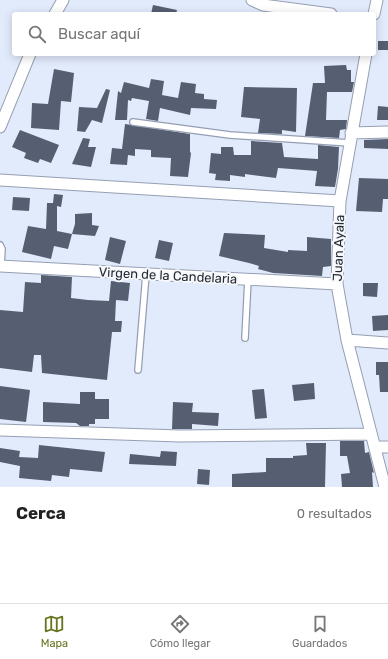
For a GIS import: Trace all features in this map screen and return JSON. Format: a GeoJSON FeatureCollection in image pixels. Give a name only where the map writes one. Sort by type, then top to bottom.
{"type":"FeatureCollection","features":[{"type":"Feature","properties":{"kind":"street"},"geometry":{"type":"LineString","coordinates":[[56,12],[63,0]]}},
{"type":"Feature","properties":{"kind":"street"},"geometry":{"type":"LineString","coordinates":[[252,0],[263,5],[317,12]]}},
{"type":"Feature","properties":{"kind":"street"},"geometry":{"type":"LineString","coordinates":[[374,12],[377,0]]}},
{"type":"Feature","properties":{"kind":"street"},"geometry":{"type":"LineString","coordinates":[[0,127],[29,56]]}},
{"type":"Feature","properties":{"kind":"street","name":"Juan Ayala"},"geometry":{"type":"LineString","coordinates":[[366,56],[340,201],[337,284],[347,340],[385,487]]}},
{"type":"Feature","properties":{"kind":"street"},"geometry":{"type":"LineString","coordinates":[[350,138],[388,132]]}},
{"type":"Feature","properties":{"kind":"street"},"geometry":{"type":"LineString","coordinates":[[0,180],[340,201]]}},
{"type":"Feature","properties":{"kind":"street","name":"Virgen de la Candelaria"},"geometry":{"type":"LineString","coordinates":[[1,266],[337,284]]}},
{"type":"Feature","properties":{"kind":"street"},"geometry":{"type":"LineString","coordinates":[[347,340],[388,343]]}},
{"type":"Feature","properties":{"kind":"street"},"geometry":{"type":"LineString","coordinates":[[0,430],[180,436],[371,434]]}},
{"type":"Feature","properties":{"kind":"street"},"geometry":{"type":"LineString","coordinates":[[375,447],[388,448]]}},
{"type":"Feature","properties":{"kind":"lane"},"geometry":{"type":"LineString","coordinates":[[134,122],[230,135],[350,138]]}},
{"type":"Feature","properties":{"kind":"lane"},"geometry":{"type":"LineString","coordinates":[[0,246],[2,249],[1,266]]}},
{"type":"Feature","properties":{"kind":"lane"},"geometry":{"type":"LineString","coordinates":[[138,370],[146,274]]}},
{"type":"Feature","properties":{"kind":"lane"},"geometry":{"type":"LineString","coordinates":[[245,338],[248,279]]}},
{"type":"Feature","properties":{"kind":"building"},"geometry":{"type":"Polygon","coordinates":[[[153,5],[177,10],[176,12],[151,12],[153,5]]]}},
{"type":"Feature","properties":{"kind":"building"},"geometry":{"type":"Polygon","coordinates":[[[378,41],[388,41],[388,50],[378,50],[378,41]]]}},
{"type":"Feature","properties":{"kind":"building"},"geometry":{"type":"Polygon","coordinates":[[[346,65],[347,70],[351,70],[351,82],[354,82],[352,92],[327,92],[326,120],[347,120],[346,129],[340,130],[339,138],[305,136],[313,83],[325,83],[324,66],[346,65]]]}},
{"type":"Feature","properties":{"kind":"building"},"geometry":{"type":"Polygon","coordinates":[[[54,69],[74,73],[71,102],[61,101],[59,130],[31,128],[32,103],[48,104],[54,69]]]}},
{"type":"Feature","properties":{"kind":"building"},"geometry":{"type":"Polygon","coordinates":[[[151,79],[164,81],[162,95],[178,98],[181,82],[196,84],[195,93],[204,94],[204,99],[217,100],[216,109],[191,108],[190,115],[160,108],[158,121],[146,119],[149,101],[132,98],[131,101],[128,100],[127,120],[115,120],[118,91],[121,93],[124,82],[149,88],[151,79]]]}},
{"type":"Feature","properties":{"kind":"building"},"geometry":{"type":"Polygon","coordinates":[[[244,87],[297,88],[296,132],[282,130],[282,134],[258,133],[260,119],[241,117],[244,87]]]}},
{"type":"Feature","properties":{"kind":"building"},"geometry":{"type":"Polygon","coordinates":[[[106,89],[110,90],[102,123],[92,120],[85,132],[77,131],[79,107],[97,108],[106,89]]]}},
{"type":"Feature","properties":{"kind":"building"},"geometry":{"type":"Polygon","coordinates":[[[378,106],[388,107],[388,120],[377,120],[378,106]]]}},
{"type":"Feature","properties":{"kind":"building"},"geometry":{"type":"Polygon","coordinates":[[[125,124],[190,134],[191,153],[188,177],[170,176],[171,158],[151,157],[151,150],[135,149],[135,156],[128,155],[127,165],[110,164],[112,148],[122,149],[125,124]]]}},
{"type":"Feature","properties":{"kind":"building"},"geometry":{"type":"Polygon","coordinates":[[[20,130],[59,145],[51,163],[40,159],[38,163],[24,158],[26,153],[12,147],[20,130]]]}},
{"type":"Feature","properties":{"kind":"building"},"geometry":{"type":"Polygon","coordinates":[[[83,138],[90,139],[88,147],[96,147],[91,167],[72,164],[83,138]]]}},
{"type":"Feature","properties":{"kind":"building"},"geometry":{"type":"Polygon","coordinates":[[[388,139],[388,149],[364,148],[364,140],[388,139]]]}},
{"type":"Feature","properties":{"kind":"building"},"geometry":{"type":"Polygon","coordinates":[[[251,141],[282,143],[284,157],[318,159],[318,145],[339,147],[335,187],[315,186],[317,171],[278,168],[276,178],[245,174],[245,177],[230,175],[230,181],[215,180],[216,174],[209,173],[211,153],[221,154],[221,147],[233,147],[234,155],[251,155],[251,141]]]}},
{"type":"Feature","properties":{"kind":"building"},"geometry":{"type":"Polygon","coordinates":[[[359,178],[388,179],[388,199],[383,199],[382,212],[356,211],[359,178]]]}},
{"type":"Feature","properties":{"kind":"building"},"geometry":{"type":"Polygon","coordinates":[[[54,194],[63,195],[61,207],[57,206],[57,231],[72,234],[68,249],[54,246],[51,259],[22,252],[28,226],[46,229],[47,203],[53,203],[54,194]]]}},
{"type":"Feature","properties":{"kind":"building"},"geometry":{"type":"Polygon","coordinates":[[[13,197],[30,198],[29,211],[12,210],[13,197]]]}},
{"type":"Feature","properties":{"kind":"building"},"geometry":{"type":"Polygon","coordinates":[[[92,213],[92,225],[99,226],[95,236],[72,234],[75,224],[75,214],[92,213]]]}},
{"type":"Feature","properties":{"kind":"building"},"geometry":{"type":"Polygon","coordinates":[[[224,233],[265,235],[264,248],[288,252],[288,250],[307,251],[307,237],[331,239],[331,266],[323,267],[322,276],[273,273],[258,269],[259,266],[219,256],[224,233]]]}},
{"type":"Feature","properties":{"kind":"building"},"geometry":{"type":"Polygon","coordinates":[[[110,237],[126,241],[120,264],[105,260],[110,237]]]}},
{"type":"Feature","properties":{"kind":"building"},"geometry":{"type":"Polygon","coordinates":[[[159,240],[173,243],[169,261],[155,258],[159,240]]]}},
{"type":"Feature","properties":{"kind":"building"},"geometry":{"type":"Polygon","coordinates":[[[41,275],[72,277],[71,298],[88,300],[109,301],[111,281],[130,283],[128,301],[116,300],[115,321],[122,321],[121,332],[112,332],[107,380],[42,373],[41,355],[34,355],[32,372],[0,368],[0,310],[23,312],[25,282],[41,283],[41,275]]]}},
{"type":"Feature","properties":{"kind":"building"},"geometry":{"type":"Polygon","coordinates":[[[363,283],[378,283],[377,297],[363,296],[363,283]]]}},
{"type":"Feature","properties":{"kind":"building"},"geometry":{"type":"Polygon","coordinates":[[[388,315],[388,330],[373,331],[372,316],[388,315]]]}},
{"type":"Feature","properties":{"kind":"building"},"geometry":{"type":"Polygon","coordinates":[[[376,362],[388,362],[388,392],[380,392],[379,375],[376,375],[376,362]]]}},
{"type":"Feature","properties":{"kind":"building"},"geometry":{"type":"Polygon","coordinates":[[[314,383],[315,399],[294,401],[292,385],[314,383]]]}},
{"type":"Feature","properties":{"kind":"building"},"geometry":{"type":"Polygon","coordinates":[[[0,386],[30,390],[26,422],[0,419],[0,386]]]}},
{"type":"Feature","properties":{"kind":"building"},"geometry":{"type":"Polygon","coordinates":[[[264,389],[267,418],[255,419],[252,390],[264,389]]]}},
{"type":"Feature","properties":{"kind":"building"},"geometry":{"type":"Polygon","coordinates":[[[80,392],[95,392],[95,399],[109,399],[109,419],[95,419],[95,424],[89,424],[89,426],[80,426],[76,423],[43,422],[43,402],[80,404],[80,392]]]}},
{"type":"Feature","properties":{"kind":"building"},"geometry":{"type":"Polygon","coordinates":[[[173,402],[193,403],[192,412],[219,413],[218,426],[192,424],[192,429],[172,429],[173,402]]]}},
{"type":"Feature","properties":{"kind":"building"},"geometry":{"type":"Polygon","coordinates":[[[340,441],[364,441],[365,453],[369,452],[374,473],[372,472],[373,487],[342,487],[341,474],[350,473],[347,456],[340,456],[340,441]]]}},
{"type":"Feature","properties":{"kind":"building"},"geometry":{"type":"Polygon","coordinates":[[[306,443],[326,443],[325,487],[232,487],[232,474],[266,472],[266,458],[293,458],[293,456],[307,455],[306,443]]]}},
{"type":"Feature","properties":{"kind":"building"},"geometry":{"type":"Polygon","coordinates":[[[39,445],[105,452],[102,472],[70,469],[69,477],[52,475],[51,481],[19,478],[20,466],[0,462],[0,448],[20,451],[19,457],[38,458],[39,445]]]}},
{"type":"Feature","properties":{"kind":"building"},"geometry":{"type":"Polygon","coordinates":[[[161,451],[177,452],[176,466],[129,464],[130,454],[160,457],[161,451]]]}},
{"type":"Feature","properties":{"kind":"building"},"geometry":{"type":"Polygon","coordinates":[[[198,469],[210,470],[209,485],[197,484],[198,469]]]}}]}
